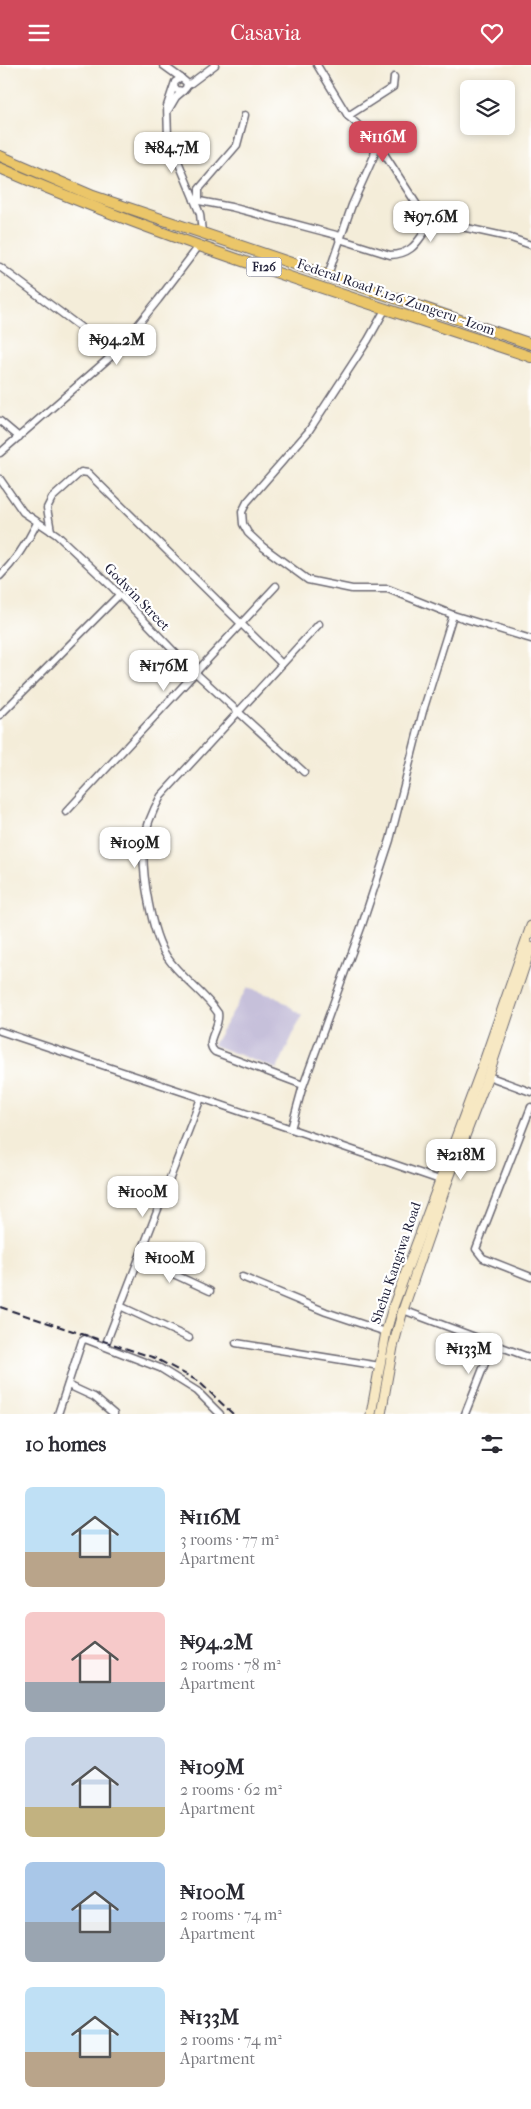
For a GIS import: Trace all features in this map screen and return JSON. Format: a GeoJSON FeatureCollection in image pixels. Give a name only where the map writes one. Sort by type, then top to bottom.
{"type":"FeatureCollection","features":[{"type":"Feature","properties":{"kind":"main road","name":"Federal Road F.126 Zungeru - Izom"},"geometry":{"type":"LineString","coordinates":[[0,156],[93,196],[531,344]]}},
{"type":"Feature","properties":{"kind":"main road","name":"Federal Road F.126 Zungeru - Izom"},"geometry":{"type":"LineString","coordinates":[[0,168],[88,205],[199,246],[531,357]]}},
{"type":"Feature","properties":{"kind":"main road"},"geometry":{"type":"LineString","coordinates":[[476,339],[479,326]]}},
{"type":"Feature","properties":{"kind":"main road","name":"Shehu Kangiwa Road"},"geometry":{"type":"LineString","coordinates":[[371,1414],[386,1332],[393,1307],[480,1073],[531,926]]}},
{"type":"Feature","properties":{"kind":"main road","name":"Shehu Kangiwa Road"},"geometry":{"type":"LineString","coordinates":[[382,1414],[393,1347],[403,1310],[447,1183],[488,1075],[531,947]]}},
{"type":"Feature","properties":{"kind":"street"},"geometry":{"type":"LineString","coordinates":[[184,84],[163,65],[177,90],[215,65]]}},
{"type":"Feature","properties":{"kind":"street"},"geometry":{"type":"LineString","coordinates":[[317,65],[348,116],[376,141],[430,225]]}},
{"type":"Feature","properties":{"kind":"street"},"geometry":{"type":"LineString","coordinates":[[348,116],[392,87],[395,83],[394,77]]}},
{"type":"Feature","properties":{"kind":"street"},"geometry":{"type":"LineString","coordinates":[[184,84],[177,79],[170,96],[166,114],[168,137],[197,200],[202,233]]}},
{"type":"Feature","properties":{"kind":"street"},"geometry":{"type":"LineString","coordinates":[[166,114],[184,84]]}},
{"type":"Feature","properties":{"kind":"street"},"geometry":{"type":"LineString","coordinates":[[197,200],[199,189],[237,145],[245,115]]}},
{"type":"Feature","properties":{"kind":"street"},"geometry":{"type":"LineString","coordinates":[[328,275],[340,237],[374,156],[376,141]]}},
{"type":"Feature","properties":{"kind":"street"},"geometry":{"type":"LineString","coordinates":[[197,200],[231,207],[340,237],[390,255],[406,252],[417,244],[430,225],[438,222],[508,237],[531,245]]}},
{"type":"Feature","properties":{"kind":"street"},"geometry":{"type":"LineString","coordinates":[[0,453],[115,353],[199,246]]}},
{"type":"Feature","properties":{"kind":"street"},"geometry":{"type":"LineString","coordinates":[[0,267],[115,353]]}},
{"type":"Feature","properties":{"kind":"street"},"geometry":{"type":"LineString","coordinates":[[386,308],[368,340],[308,432],[247,502],[242,512],[243,524],[248,533],[263,547],[308,580],[352,589],[388,589],[453,615],[531,639]]}},
{"type":"Feature","properties":{"kind":"street"},"geometry":{"type":"LineString","coordinates":[[0,421],[19,437]]}},
{"type":"Feature","properties":{"kind":"street"},"geometry":{"type":"LineString","coordinates":[[51,531],[47,512],[52,498],[81,472],[88,473],[240,625],[282,664]]}},
{"type":"Feature","properties":{"kind":"street","name":"Godwin Street"},"geometry":{"type":"LineString","coordinates":[[0,479],[23,512],[51,531],[119,595],[196,673],[304,772]]}},
{"type":"Feature","properties":{"kind":"street"},"geometry":{"type":"LineString","coordinates":[[0,576],[15,560],[37,523]]}},
{"type":"Feature","properties":{"kind":"street"},"geometry":{"type":"LineString","coordinates":[[66,812],[276,586]]}},
{"type":"Feature","properties":{"kind":"street"},"geometry":{"type":"LineString","coordinates":[[0,715],[119,595]]}},
{"type":"Feature","properties":{"kind":"street"},"geometry":{"type":"LineString","coordinates":[[291,1129],[304,1085],[362,925],[390,840],[415,738],[453,615]]}},
{"type":"Feature","properties":{"kind":"street"},"geometry":{"type":"LineString","coordinates":[[304,1085],[215,1052],[210,1047],[209,1043],[219,1019],[218,1013],[167,956],[152,919],[144,843],[154,809],[161,796],[319,624]]}},
{"type":"Feature","properties":{"kind":"street"},"geometry":{"type":"LineString","coordinates":[[0,1031],[440,1181]]}},
{"type":"Feature","properties":{"kind":"street"},"geometry":{"type":"LineString","coordinates":[[488,1075],[531,1093]]}},
{"type":"Feature","properties":{"kind":"street"},"geometry":{"type":"LineString","coordinates":[[105,1346],[201,1098]]}},
{"type":"Feature","properties":{"kind":"street"},"geometry":{"type":"LineString","coordinates":[[531,1107],[476,1249],[482,1258],[531,1277]]}},
{"type":"Feature","properties":{"kind":"street"},"geometry":{"type":"LineString","coordinates":[[139,1258],[210,1291]]}},
{"type":"Feature","properties":{"kind":"street"},"geometry":{"type":"LineString","coordinates":[[242,1277],[326,1312],[386,1332]]}},
{"type":"Feature","properties":{"kind":"street"},"geometry":{"type":"LineString","coordinates":[[120,1306],[189,1338]]}},
{"type":"Feature","properties":{"kind":"street"},"geometry":{"type":"LineString","coordinates":[[403,1310],[531,1357]]}},
{"type":"Feature","properties":{"kind":"street"},"geometry":{"type":"LineString","coordinates":[[58,1414],[82,1341],[85,1339],[160,1368],[197,1391],[220,1414]]}},
{"type":"Feature","properties":{"kind":"street"},"geometry":{"type":"LineString","coordinates":[[236,1343],[380,1366]]}},
{"type":"Feature","properties":{"kind":"street"},"geometry":{"type":"LineString","coordinates":[[465,1414],[493,1343]]}},
{"type":"Feature","properties":{"kind":"street"},"geometry":{"type":"LineString","coordinates":[[68,1385],[94,1397],[114,1414]]}},
{"type":"Feature","properties":{"kind":"shaded area"},"geometry":{"type":"Polygon","coordinates":[[[247,988],[276,997],[302,1015],[277,1069],[213,1045],[247,988]]]}},
{"type":"Feature","properties":{"kind":"railway"},"geometry":{"type":"LineString","coordinates":[[0,1307],[155,1358],[198,1381],[233,1414]]}}]}
